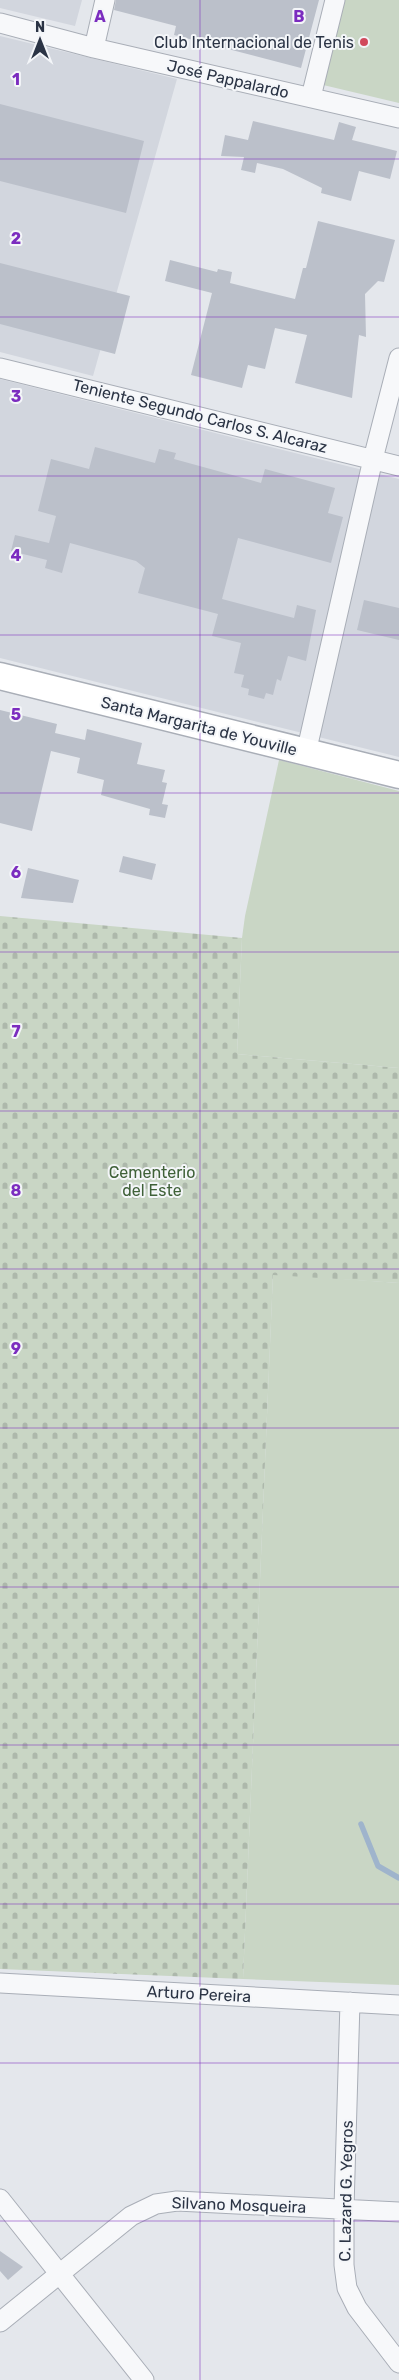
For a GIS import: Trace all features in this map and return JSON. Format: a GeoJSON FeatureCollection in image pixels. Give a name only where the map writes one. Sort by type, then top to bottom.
{"type":"FeatureCollection","features":[{"type":"Feature","properties":{"kind":"street"},"geometry":{"type":"LineString","coordinates":[[94,48],[105,0]]}},
{"type":"Feature","properties":{"kind":"street"},"geometry":{"type":"LineString","coordinates":[[310,97],[334,0]]}},
{"type":"Feature","properties":{"kind":"street","name":"José Pappalardo"},"geometry":{"type":"LineString","coordinates":[[0,23],[94,48],[399,118]]}},
{"type":"Feature","properties":{"kind":"street"},"geometry":{"type":"LineString","coordinates":[[306,753],[373,459],[399,358]]}},
{"type":"Feature","properties":{"kind":"street","name":"Teniente Segundo Carlos S. Alcaraz"},"geometry":{"type":"LineString","coordinates":[[0,368],[399,466]]}},
{"type":"Feature","properties":{"kind":"street","name":"Santa Margarita de Youville"},"geometry":{"type":"LineString","coordinates":[[0,676],[399,775]]}},
{"type":"Feature","properties":{"kind":"street","name":"Arturo Pereira"},"geometry":{"type":"LineString","coordinates":[[0,1983],[399,2005]]}},
{"type":"Feature","properties":{"kind":"street","name":"C. Lazard G. Yegros"},"geometry":{"type":"LineString","coordinates":[[350,2002],[344,2208],[344,2265],[347,2288],[357,2308],[399,2363]]}},
{"type":"Feature","properties":{"kind":"street"},"geometry":{"type":"LineString","coordinates":[[0,2199],[144,2380]]}},
{"type":"Feature","properties":{"kind":"street","name":"Silvano Mosqueira"},"geometry":{"type":"LineString","coordinates":[[0,2322],[59,2272],[131,2216],[156,2204],[176,2201],[399,2212]]}},
{"type":"Feature","properties":{"kind":"shaded area"},"geometry":{"type":"Polygon","coordinates":[[[0,0],[82,0],[75,26],[0,8],[0,0]]]}},
{"type":"Feature","properties":{"kind":"shaded area"},"geometry":{"type":"Polygon","coordinates":[[[0,36],[177,79],[93,376],[0,352],[0,36]]]}},
{"type":"Feature","properties":{"kind":"shaded area"},"geometry":{"type":"Polygon","coordinates":[[[0,379],[399,479],[399,757],[0,658],[0,379]]]}},
{"type":"Feature","properties":{"kind":"green space","name":"Club Internacional de Tenis"},"geometry":{"type":"Polygon","coordinates":[[[341,0],[399,0],[399,103],[319,84],[341,0]]]}},
{"type":"Feature","properties":{"kind":"green space"},"geometry":{"type":"Polygon","coordinates":[[[279,760],[399,791],[399,1068],[237,1054],[242,938],[245,916],[279,760]]]}},
{"type":"Feature","properties":{"kind":"green space","name":"Cementerio del Este"},"geometry":{"type":"Polygon","coordinates":[[[0,916],[242,938],[237,1054],[399,1068],[399,1283],[273,1275],[243,1979],[0,1969],[0,916]]]}},
{"type":"Feature","properties":{"kind":"green space"},"geometry":{"type":"Polygon","coordinates":[[[273,1274],[399,1283],[399,1985],[243,1979],[273,1274]]]}},
{"type":"Feature","properties":{"kind":"building"},"geometry":{"type":"Polygon","coordinates":[[[116,0],[319,0],[301,68],[174,35],[176,26],[114,10],[116,0]]]}},
{"type":"Feature","properties":{"kind":"building"},"geometry":{"type":"Polygon","coordinates":[[[0,104],[144,141],[126,213],[0,181],[0,104]]]}},
{"type":"Feature","properties":{"kind":"building"},"geometry":{"type":"Polygon","coordinates":[[[253,121],[334,140],[339,122],[356,127],[352,140],[397,151],[390,179],[359,171],[351,201],[321,193],[322,188],[283,169],[257,163],[255,173],[241,170],[244,157],[221,156],[225,135],[248,140],[253,121]]]}},
{"type":"Feature","properties":{"kind":"building"},"geometry":{"type":"Polygon","coordinates":[[[318,221],[395,240],[384,282],[378,281],[365,294],[366,337],[359,335],[352,398],[295,383],[307,335],[275,328],[265,369],[248,365],[242,388],[191,375],[212,293],[165,281],[170,260],[217,272],[218,269],[232,272],[230,283],[295,299],[303,268],[306,268],[318,221]]]}},
{"type":"Feature","properties":{"kind":"building"},"geometry":{"type":"Polygon","coordinates":[[[0,263],[130,296],[115,354],[0,324],[0,263]]]}},
{"type":"Feature","properties":{"kind":"building"},"geometry":{"type":"Polygon","coordinates":[[[95,447],[155,463],[159,449],[176,453],[174,459],[261,483],[265,469],[335,488],[328,513],[343,517],[331,563],[238,538],[222,599],[294,618],[297,605],[316,610],[306,661],[288,656],[281,681],[277,679],[273,695],[266,693],[264,699],[248,695],[249,689],[241,687],[244,675],[234,673],[241,643],[212,636],[218,614],[138,593],[145,568],[136,561],[70,543],[62,573],[45,568],[47,560],[11,551],[15,535],[49,543],[56,516],[38,511],[51,459],[89,469],[95,447]]]}},
{"type":"Feature","properties":{"kind":"building"},"geometry":{"type":"Polygon","coordinates":[[[364,600],[399,608],[399,640],[357,630],[364,600]]]}},
{"type":"Feature","properties":{"kind":"building"},"geometry":{"type":"Polygon","coordinates":[[[0,710],[57,724],[55,733],[85,740],[87,729],[142,743],[137,764],[165,770],[162,782],[167,783],[162,804],[168,805],[165,818],[149,815],[150,809],[101,795],[104,780],[77,773],[80,758],[51,751],[32,831],[0,823],[0,710]]]}},
{"type":"Feature","properties":{"kind":"building"},"geometry":{"type":"Polygon","coordinates":[[[123,856],[156,864],[152,880],[119,872],[123,856]]]}},
{"type":"Feature","properties":{"kind":"building"},"geometry":{"type":"Polygon","coordinates":[[[28,868],[79,880],[73,903],[21,898],[28,868]]]}},
{"type":"Feature","properties":{"kind":"building"},"geometry":{"type":"Polygon","coordinates":[[[0,2251],[23,2267],[8,2280],[0,2271],[0,2251]]]}},
{"type":"Feature","properties":{"kind":"waterway"},"geometry":{"type":"LineString","coordinates":[[361,1824],[378,1866],[399,1878]]}},
{"type":"Feature","properties":{"kind":"place","name":"Club Internacional de Tenis"},"geometry":{"type":"Point","coordinates":[364,42]}}]}
